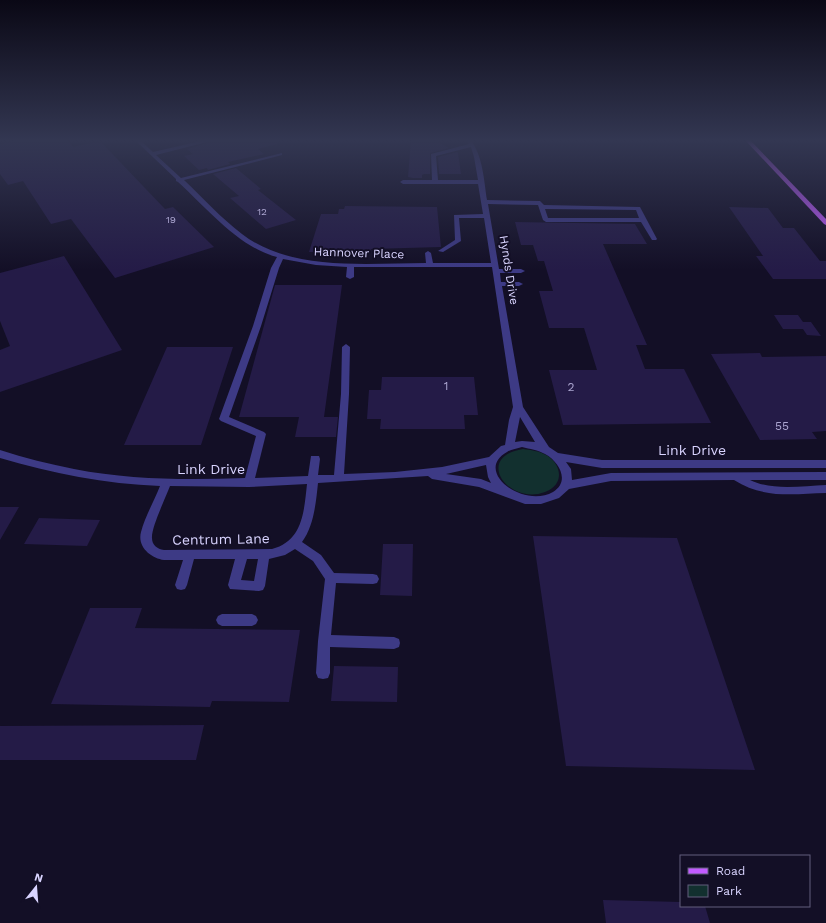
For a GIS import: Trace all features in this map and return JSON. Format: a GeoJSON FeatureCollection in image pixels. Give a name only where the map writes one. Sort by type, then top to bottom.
{"type":"FeatureCollection","features":[{"type":"Feature","properties":{"kind":"main road"},"geometry":{"type":"LineString","coordinates":[[788,183],[826,223]]}},
{"type":"Feature","properties":{"kind":"street","name":"Hannover Place"},"geometry":{"type":"LineString","coordinates":[[181,183],[240,236],[257,247],[281,256],[317,263],[351,265],[430,265],[496,268],[521,271]]}},
{"type":"Feature","properties":{"kind":"street"},"geometry":{"type":"LineString","coordinates":[[403,183],[418,183]]}},
{"type":"Feature","properties":{"kind":"street","name":"Hynds Drive"},"geometry":{"type":"LineString","coordinates":[[481,183],[518,407],[545,449]]}},
{"type":"Feature","properties":{"kind":"street"},"geometry":{"type":"LineString","coordinates":[[484,202],[518,205],[540,203],[546,220],[643,220]]}},
{"type":"Feature","properties":{"kind":"street"},"geometry":{"type":"LineString","coordinates":[[541,207],[638,208],[654,239]]}},
{"type":"Feature","properties":{"kind":"street"},"geometry":{"type":"LineString","coordinates":[[441,251],[458,240],[456,216],[487,216]]}},
{"type":"Feature","properties":{"kind":"street"},"geometry":{"type":"LineString","coordinates":[[428,252],[430,265]]}},
{"type":"Feature","properties":{"kind":"street"},"geometry":{"type":"LineString","coordinates":[[249,483],[261,434],[224,419],[257,326],[275,268],[281,256]]}},
{"type":"Feature","properties":{"kind":"street"},"geometry":{"type":"LineString","coordinates":[[350,277],[351,265]]}},
{"type":"Feature","properties":{"kind":"street"},"geometry":{"type":"LineString","coordinates":[[498,284],[519,284]]}},
{"type":"Feature","properties":{"kind":"street"},"geometry":{"type":"LineString","coordinates":[[339,479],[344,414],[346,347]]}},
{"type":"Feature","properties":{"kind":"street","name":"Hynds Drive"},"geometry":{"type":"LineString","coordinates":[[510,446],[514,420],[518,407]]}},
{"type":"Feature","properties":{"kind":"street"},"geometry":{"type":"LineString","coordinates":[[528,444],[545,449],[558,457],[564,465],[567,474],[561,491],[552,497],[539,501],[525,500],[505,493],[493,479],[490,467],[492,460],[500,452],[510,446],[528,444]]}},
{"type":"Feature","properties":{"kind":"street","name":"Link Drive"},"geometry":{"type":"LineString","coordinates":[[0,454],[29,463],[75,473],[118,479],[166,483],[249,483],[425,473],[458,468],[492,460]]}},
{"type":"Feature","properties":{"kind":"street","name":"Link Drive"},"geometry":{"type":"LineString","coordinates":[[558,457],[602,464],[826,464]]}},
{"type":"Feature","properties":{"kind":"street"},"geometry":{"type":"LineString","coordinates":[[315,458],[308,516],[300,537],[295,543],[317,558],[331,578],[324,641],[323,673]]}},
{"type":"Feature","properties":{"kind":"street","name":"Link Drive"},"geometry":{"type":"LineString","coordinates":[[425,473],[481,483],[505,493]]}},
{"type":"Feature","properties":{"kind":"street","name":"Link Drive"},"geometry":{"type":"LineString","coordinates":[[564,486],[611,477],[826,476]]}},
{"type":"Feature","properties":{"kind":"street"},"geometry":{"type":"LineString","coordinates":[[737,477],[758,488],[826,489]]}},
{"type":"Feature","properties":{"kind":"street","name":"Centrum Lane"},"geometry":{"type":"LineString","coordinates":[[166,483],[149,524],[146,541],[148,546],[158,554],[264,555],[281,552],[295,543]]}},
{"type":"Feature","properties":{"kind":"street"},"geometry":{"type":"LineString","coordinates":[[181,585],[190,555]]}},
{"type":"Feature","properties":{"kind":"street"},"geometry":{"type":"LineString","coordinates":[[242,555],[234,585],[259,586],[264,555]]}},
{"type":"Feature","properties":{"kind":"street"},"geometry":{"type":"LineString","coordinates":[[331,578],[373,579]]}},
{"type":"Feature","properties":{"kind":"street"},"geometry":{"type":"LineString","coordinates":[[222,620],[252,620]]}},
{"type":"Feature","properties":{"kind":"street"},"geometry":{"type":"LineString","coordinates":[[324,641],[394,643]]}},
{"type":"Feature","properties":{"kind":"green space"},"geometry":{"type":"Polygon","coordinates":[[[523,449],[535,451],[546,455],[551,459],[558,469],[559,474],[556,485],[545,492],[532,494],[519,492],[509,487],[502,479],[498,470],[500,461],[508,454],[523,449]]]}},
{"type":"Feature","properties":{"kind":"building"},"geometry":{"type":"Polygon","coordinates":[[[24,183],[140,183],[165,209],[173,207],[214,247],[115,278],[71,219],[51,224],[24,183]]]}},
{"type":"Feature","properties":{"kind":"building"},"geometry":{"type":"Polygon","coordinates":[[[224,183],[254,183],[261,189],[258,190],[296,220],[266,229],[230,198],[239,196],[224,183]]]}},
{"type":"Feature","properties":{"kind":"building"},"geometry":{"type":"Polygon","coordinates":[[[345,206],[437,207],[441,247],[371,249],[370,253],[309,252],[321,214],[338,214],[339,209],[344,209],[345,206]]]}},
{"type":"Feature","properties":{"kind":"building"},"geometry":{"type":"Polygon","coordinates":[[[729,207],[768,208],[783,228],[794,228],[820,261],[826,261],[826,279],[773,279],[756,256],[763,256],[729,207]]]}},
{"type":"Feature","properties":{"kind":"building"},"geometry":{"type":"Polygon","coordinates":[[[515,222],[635,224],[647,244],[603,244],[647,345],[636,345],[645,369],[684,369],[711,423],[563,425],[549,370],[597,370],[584,328],[549,328],[539,291],[553,291],[544,261],[538,261],[533,245],[521,245],[515,222]]]}},
{"type":"Feature","properties":{"kind":"building"},"geometry":{"type":"Polygon","coordinates":[[[64,256],[122,350],[0,392],[0,350],[10,346],[0,321],[0,273],[64,256]]]}},
{"type":"Feature","properties":{"kind":"building"},"geometry":{"type":"Polygon","coordinates":[[[275,285],[342,285],[324,417],[338,417],[336,437],[295,437],[299,417],[239,417],[275,285]]]}},
{"type":"Feature","properties":{"kind":"building"},"geometry":{"type":"Polygon","coordinates":[[[774,315],[798,315],[803,322],[811,322],[821,336],[807,335],[803,329],[783,329],[774,315]]]}},
{"type":"Feature","properties":{"kind":"building"},"geometry":{"type":"Polygon","coordinates":[[[167,347],[233,347],[201,445],[124,445],[167,347]]]}},
{"type":"Feature","properties":{"kind":"building"},"geometry":{"type":"Polygon","coordinates":[[[760,353],[762,357],[826,356],[826,431],[812,432],[817,439],[760,440],[711,354],[760,353]]]}},
{"type":"Feature","properties":{"kind":"building"},"geometry":{"type":"Polygon","coordinates":[[[382,377],[474,377],[478,415],[464,415],[465,429],[380,429],[381,419],[367,419],[369,390],[381,390],[382,377]]]}},
{"type":"Feature","properties":{"kind":"building"},"geometry":{"type":"Polygon","coordinates":[[[0,507],[19,507],[0,540],[0,507]]]}},
{"type":"Feature","properties":{"kind":"building"},"geometry":{"type":"Polygon","coordinates":[[[39,518],[100,520],[87,546],[24,544],[39,518]]]}},
{"type":"Feature","properties":{"kind":"building"},"geometry":{"type":"Polygon","coordinates":[[[533,536],[677,538],[755,770],[566,766],[533,536]]]}},
{"type":"Feature","properties":{"kind":"building"},"geometry":{"type":"Polygon","coordinates":[[[383,544],[413,544],[412,596],[380,595],[383,544]]]}},
{"type":"Feature","properties":{"kind":"building"},"geometry":{"type":"Polygon","coordinates":[[[90,608],[142,608],[135,628],[300,630],[289,702],[212,701],[210,707],[51,704],[90,608]]]}},
{"type":"Feature","properties":{"kind":"building"},"geometry":{"type":"Polygon","coordinates":[[[334,666],[398,667],[397,702],[331,701],[334,666]]]}},
{"type":"Feature","properties":{"kind":"building"},"geometry":{"type":"Polygon","coordinates":[[[204,725],[196,760],[0,760],[0,726],[204,725]]]}},
{"type":"Feature","properties":{"kind":"building"},"geometry":{"type":"Polygon","coordinates":[[[603,900],[680,902],[680,907],[705,907],[710,923],[606,923],[603,900]]]}}]}
